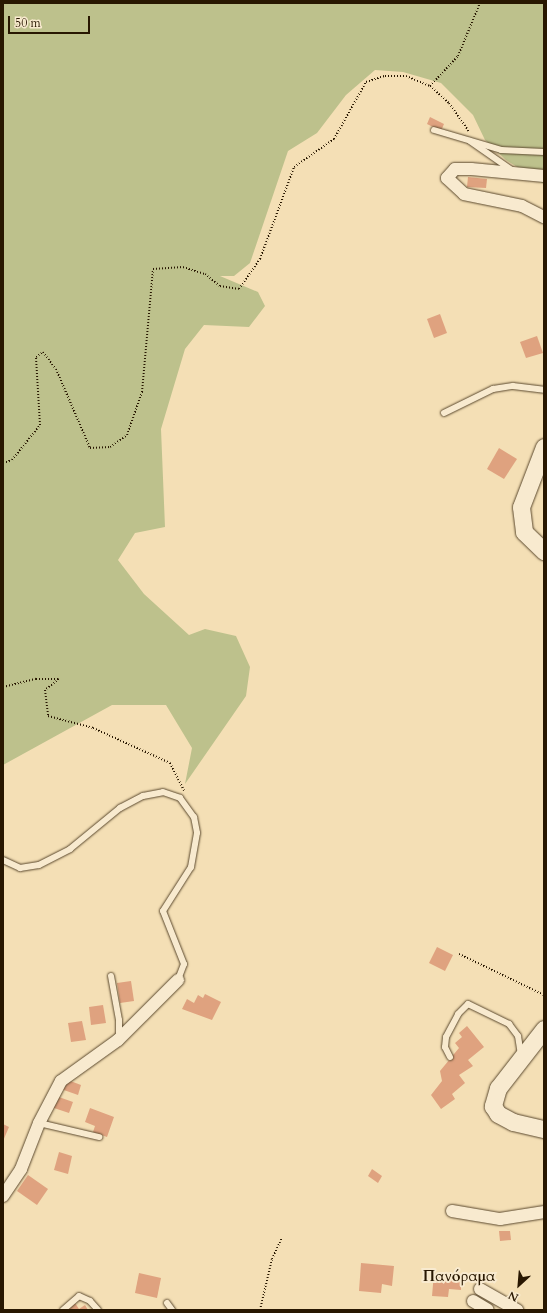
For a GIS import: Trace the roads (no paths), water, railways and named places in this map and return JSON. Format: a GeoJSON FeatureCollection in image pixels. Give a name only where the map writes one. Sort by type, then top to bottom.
{"type":"FeatureCollection","features":[{"type":"Feature","properties":{"kind":"street"},"geometry":{"type":"LineString","coordinates":[[544,176],[455,169],[447,178],[464,194],[522,206],[544,217]]}},
{"type":"Feature","properties":{"kind":"street"},"geometry":{"type":"LineString","coordinates":[[544,446],[530,479],[521,520],[524,532],[544,551]]}},
{"type":"Feature","properties":{"kind":"street"},"geometry":{"type":"LineString","coordinates":[[3,1196],[27,1158],[39,1123],[61,1081],[118,1040],[178,980]]}},
{"type":"Feature","properties":{"kind":"street"},"geometry":{"type":"LineString","coordinates":[[544,1029],[521,1057],[496,1092],[494,1109],[512,1122],[544,1130]]}},
{"type":"Feature","properties":{"kind":"street"},"geometry":{"type":"LineString","coordinates":[[452,1211],[500,1219],[544,1212]]}},
{"type":"Feature","properties":{"kind":"street"},"geometry":{"type":"LineString","coordinates":[[480,1289],[513,1309]]}},
{"type":"Feature","properties":{"kind":"street"},"geometry":{"type":"LineString","coordinates":[[473,1301],[488,1310]]}},
{"type":"Feature","properties":{"kind":"lane"},"geometry":{"type":"LineString","coordinates":[[434,130],[463,136],[501,150],[544,152]]}},
{"type":"Feature","properties":{"kind":"lane"},"geometry":{"type":"LineString","coordinates":[[463,136],[515,173]]}},
{"type":"Feature","properties":{"kind":"lane"},"geometry":{"type":"LineString","coordinates":[[444,413],[494,389],[513,386],[544,390]]}},
{"type":"Feature","properties":{"kind":"lane"},"geometry":{"type":"LineString","coordinates":[[3,860],[20,868],[40,866],[70,849],[120,808],[153,793],[175,795],[189,807],[197,832],[196,849],[188,872],[163,911],[184,964],[178,980]]}},
{"type":"Feature","properties":{"kind":"lane"},"geometry":{"type":"LineString","coordinates":[[112,976],[119,1020],[118,1040]]}},
{"type":"Feature","properties":{"kind":"lane"},"geometry":{"type":"LineString","coordinates":[[450,1057],[445,1047],[446,1037],[458,1014],[468,1004],[481,1007],[515,1030],[521,1057]]}},
{"type":"Feature","properties":{"kind":"lane"},"geometry":{"type":"LineString","coordinates":[[39,1123],[100,1137]]}},
{"type":"Feature","properties":{"kind":"lane"},"geometry":{"type":"LineString","coordinates":[[63,1310],[79,1296],[90,1301],[98,1310]]}},
{"type":"Feature","properties":{"kind":"lane"},"geometry":{"type":"LineString","coordinates":[[167,1303],[172,1310]]}},
{"type":"Feature","properties":{"kind":"district","name":"Πανόραμα"},"geometry":{"type":"Point","coordinates":[459,1277]}}]}
